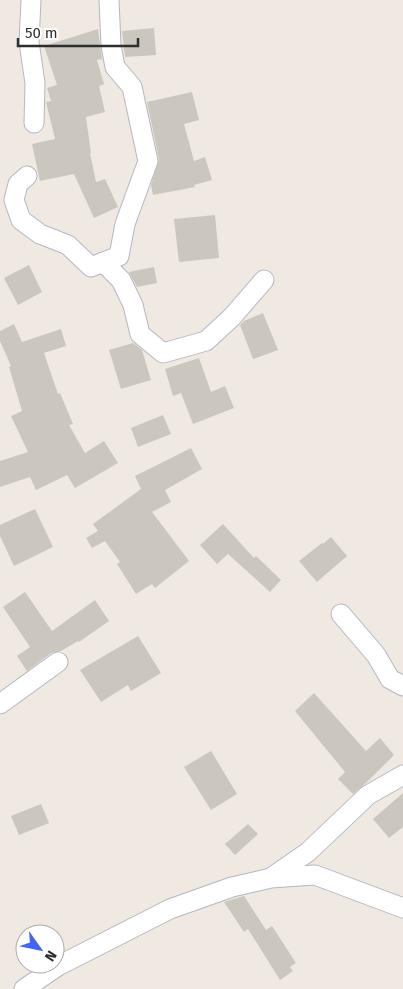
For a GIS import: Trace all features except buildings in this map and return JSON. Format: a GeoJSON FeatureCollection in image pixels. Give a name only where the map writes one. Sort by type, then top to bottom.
{"type":"FeatureCollection","features":[{"type":"Feature","properties":{"kind":"street"},"geometry":{"type":"LineString","coordinates":[[31,0],[29,42],[35,83],[34,123]]}},
{"type":"Feature","properties":{"kind":"street"},"geometry":{"type":"LineString","coordinates":[[27,176],[18,184],[14,200],[21,220],[40,234],[68,245],[91,267],[119,256],[126,224],[148,161],[132,87],[115,67],[111,45],[109,0]]}},
{"type":"Feature","properties":{"kind":"street"},"geometry":{"type":"LineString","coordinates":[[102,262],[121,280],[133,304],[140,334],[163,352],[206,342],[232,317],[264,280]]}},
{"type":"Feature","properties":{"kind":"street"},"geometry":{"type":"LineString","coordinates":[[341,614],[376,655],[390,679],[403,686]]}},
{"type":"Feature","properties":{"kind":"street"},"geometry":{"type":"LineString","coordinates":[[0,704],[58,662]]}},
{"type":"Feature","properties":{"kind":"street"},"geometry":{"type":"LineString","coordinates":[[270,878],[308,852],[368,795],[403,775]]}},
{"type":"Feature","properties":{"kind":"street"},"geometry":{"type":"LineString","coordinates":[[24,989],[58,966],[170,909],[232,887],[270,878],[315,875],[403,908]]}}]}
